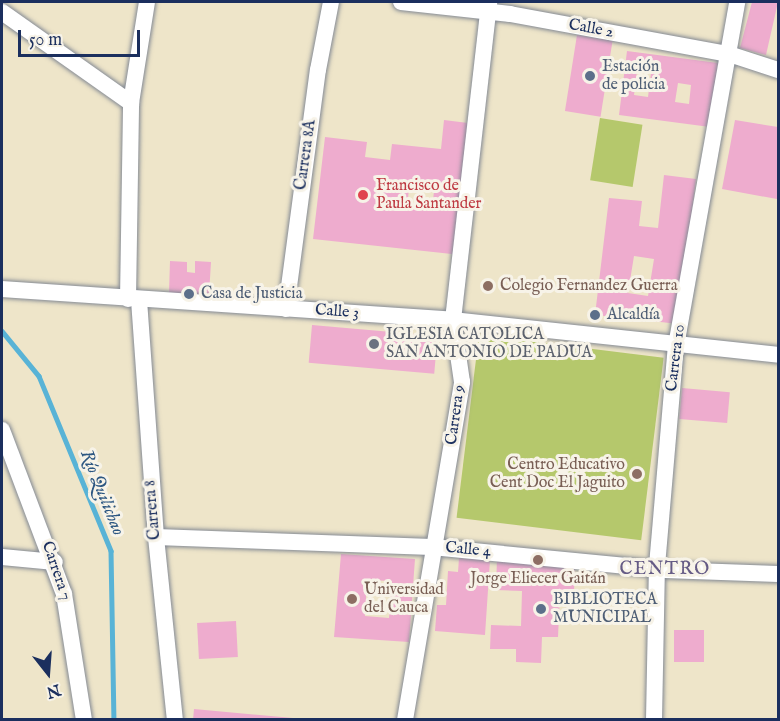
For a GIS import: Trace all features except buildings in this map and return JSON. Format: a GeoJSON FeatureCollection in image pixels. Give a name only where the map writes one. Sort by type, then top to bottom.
{"type":"FeatureCollection","features":[{"type":"Feature","properties":{"kind":"street","name":"Carrera 8"},"geometry":{"type":"LineString","coordinates":[[147,2],[131,103],[133,300],[175,720]]}},
{"type":"Feature","properties":{"kind":"street","name":"Carrera 8A"},"geometry":{"type":"LineString","coordinates":[[286,309],[318,70],[331,2]]}},
{"type":"Feature","properties":{"kind":"street","name":"Calle 2"},"geometry":{"type":"LineString","coordinates":[[401,2],[488,6],[729,54],[778,70]]}},
{"type":"Feature","properties":{"kind":"street","name":"Carrera 10"},"geometry":{"type":"LineString","coordinates":[[654,720],[657,566],[676,346],[737,2]]}},
{"type":"Feature","properties":{"kind":"street","name":"Carrera 9"},"geometry":{"type":"LineString","coordinates":[[405,720],[432,547],[462,382],[453,320],[488,6]]}},
{"type":"Feature","properties":{"kind":"street"},"geometry":{"type":"LineString","coordinates":[[2,12],[131,103]]}},
{"type":"Feature","properties":{"kind":"street","name":"Calle 3"},"geometry":{"type":"LineString","coordinates":[[3,284],[133,300],[453,320],[676,346],[778,355]]}},
{"type":"Feature","properties":{"kind":"street","name":"Carrera 7"},"geometry":{"type":"LineString","coordinates":[[2,430],[55,562],[70,613],[84,720]]}},
{"type":"Feature","properties":{"kind":"street","name":"Calle 4"},"geometry":{"type":"LineString","coordinates":[[156,537],[432,547],[657,566],[665,570],[778,574]]}},
{"type":"Feature","properties":{"kind":"street"},"geometry":{"type":"LineString","coordinates":[[2,557],[55,562]]}},
{"type":"Feature","properties":{"kind":"green space"},"geometry":{"type":"Polygon","coordinates":[[[600,118],[642,125],[633,187],[590,180],[600,118]]]}},
{"type":"Feature","properties":{"kind":"green space"},"geometry":{"type":"Polygon","coordinates":[[[479,335],[664,358],[641,540],[457,518],[479,335]]]}},
{"type":"Feature","properties":{"kind":"waterway","name":"Río Quilichao"},"geometry":{"type":"LineString","coordinates":[[2,331],[39,376],[111,551],[114,720]]}},
{"type":"Feature","properties":{"kind":"place","name":"Estación de policia"},"geometry":{"type":"Point","coordinates":[590,76]}},
{"type":"Feature","properties":{"kind":"place","name":"Francisco de Paula Santander"},"geometry":{"type":"Point","coordinates":[363,195]}},
{"type":"Feature","properties":{"kind":"place","name":"Colegio Fernandez Guerra"},"geometry":{"type":"Point","coordinates":[488,286]}},
{"type":"Feature","properties":{"kind":"place","name":"Casa de Justicia"},"geometry":{"type":"Point","coordinates":[189,294]}},
{"type":"Feature","properties":{"kind":"place","name":"Alcaldía"},"geometry":{"type":"Point","coordinates":[595,315]}},
{"type":"Feature","properties":{"kind":"place","name":"IGLESIA CATOLICA SAN ANTONIO DE PADUA"},"geometry":{"type":"Point","coordinates":[374,344]}},
{"type":"Feature","properties":{"kind":"place","name":"Centro Educativo Cent Doc El Jaguito"},"geometry":{"type":"Point","coordinates":[637,474]}},
{"type":"Feature","properties":{"kind":"place","name":"Jorge Eliecer Gaitán"},"geometry":{"type":"Point","coordinates":[538,560]}},
{"type":"Feature","properties":{"kind":"place","name":"Universidad del Cauca"},"geometry":{"type":"Point","coordinates":[352,599]}},
{"type":"Feature","properties":{"kind":"place","name":"BIBLIOTECA MUNICIPAL"},"geometry":{"type":"Point","coordinates":[541,609]}},
{"type":"Feature","properties":{"kind":"district","name":"CENTRO"},"geometry":{"type":"Point","coordinates":[665,570]}}]}
